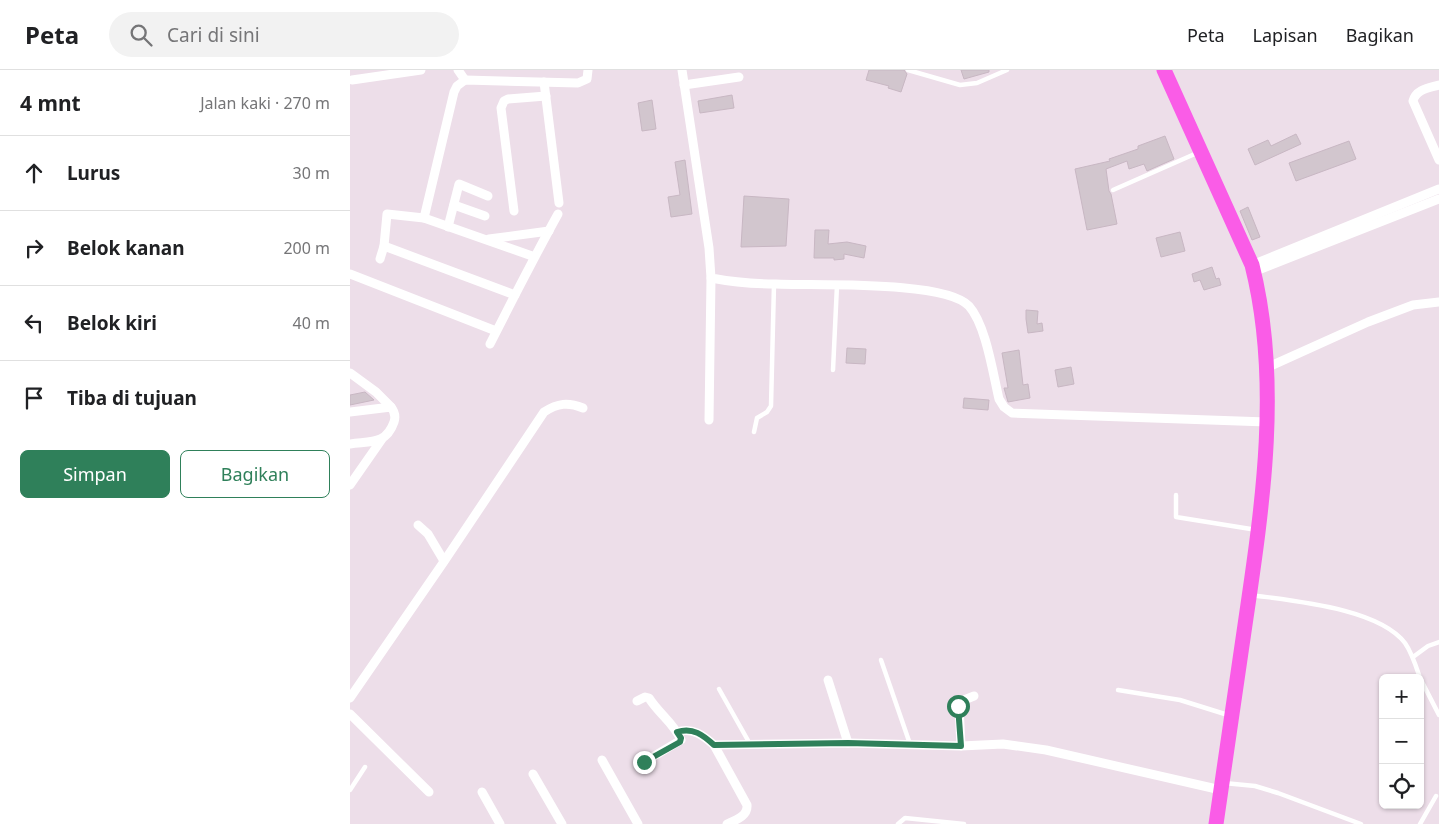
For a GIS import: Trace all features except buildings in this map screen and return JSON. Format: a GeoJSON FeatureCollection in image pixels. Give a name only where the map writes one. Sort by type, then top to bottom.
{"type":"FeatureCollection","features":[{"type":"Feature","properties":{"kind":"highway"},"geometry":{"type":"LineString","coordinates":[[1168,71],[1201,152],[1253,268],[1263,330],[1266,368],[1268,422],[1259,530],[1216,824]]}},
{"type":"Feature","properties":{"kind":"street"},"geometry":{"type":"LineString","coordinates":[[352,80],[421,70]]}},
{"type":"Feature","properties":{"kind":"street"},"geometry":{"type":"LineString","coordinates":[[458,70],[465,80]]}},
{"type":"Feature","properties":{"kind":"street"},"geometry":{"type":"LineString","coordinates":[[424,218],[457,86],[465,80],[578,83],[587,79],[588,70]]}},
{"type":"Feature","properties":{"kind":"street"},"geometry":{"type":"LineString","coordinates":[[682,70],[709,248],[711,278],[709,420]]}},
{"type":"Feature","properties":{"kind":"street"},"geometry":{"type":"LineString","coordinates":[[684,85],[739,76]]}},
{"type":"Feature","properties":{"kind":"street"},"geometry":{"type":"LineString","coordinates":[[544,82],[559,203]]}},
{"type":"Feature","properties":{"kind":"street"},"geometry":{"type":"LineString","coordinates":[[1439,85],[1418,92],[1414,96],[1413,101],[1436,146],[1439,160]]}},
{"type":"Feature","properties":{"kind":"street"},"geometry":{"type":"LineString","coordinates":[[514,211],[500,108],[508,99],[546,96]]}},
{"type":"Feature","properties":{"kind":"street"},"geometry":{"type":"LineString","coordinates":[[448,227],[459,184],[488,196]]}},
{"type":"Feature","properties":{"kind":"street"},"geometry":{"type":"LineString","coordinates":[[1253,268],[1370,221],[1439,190]]}},
{"type":"Feature","properties":{"kind":"street"},"geometry":{"type":"LineString","coordinates":[[1370,221],[1439,199]]}},
{"type":"Feature","properties":{"kind":"street"},"geometry":{"type":"LineString","coordinates":[[454,205],[485,216]]}},
{"type":"Feature","properties":{"kind":"street"},"geometry":{"type":"LineString","coordinates":[[380,259],[384,246],[387,214],[424,218],[535,257]]}},
{"type":"Feature","properties":{"kind":"street"},"geometry":{"type":"LineString","coordinates":[[490,344],[558,214]]}},
{"type":"Feature","properties":{"kind":"street"},"geometry":{"type":"LineString","coordinates":[[486,240],[549,231]]}},
{"type":"Feature","properties":{"kind":"street"},"geometry":{"type":"LineString","coordinates":[[384,246],[515,295]]}},
{"type":"Feature","properties":{"kind":"street"},"geometry":{"type":"LineString","coordinates":[[350,274],[496,331]]}},
{"type":"Feature","properties":{"kind":"street"},"geometry":{"type":"LineString","coordinates":[[711,278],[774,284],[902,287],[944,293],[960,299],[968,305],[978,321],[999,399],[1004,408],[1012,413],[1268,422]]}},
{"type":"Feature","properties":{"kind":"street"},"geometry":{"type":"LineString","coordinates":[[1266,368],[1413,305],[1439,302]]}},
{"type":"Feature","properties":{"kind":"street"},"geometry":{"type":"LineString","coordinates":[[350,372],[376,392],[395,413],[390,432],[382,440],[350,485]]}},
{"type":"Feature","properties":{"kind":"street"},"geometry":{"type":"LineString","coordinates":[[350,698],[544,412],[554,406],[565,403],[583,408]]}},
{"type":"Feature","properties":{"kind":"street"},"geometry":{"type":"LineString","coordinates":[[350,412],[391,407]]}},
{"type":"Feature","properties":{"kind":"street"},"geometry":{"type":"LineString","coordinates":[[350,444],[382,440]]}},
{"type":"Feature","properties":{"kind":"street"},"geometry":{"type":"LineString","coordinates":[[418,525],[428,534],[444,561]]}},
{"type":"Feature","properties":{"kind":"street"},"geometry":{"type":"LineString","coordinates":[[828,680],[848,743]]}},
{"type":"Feature","properties":{"kind":"street"},"geometry":{"type":"LineString","coordinates":[[961,746],[958,706],[964,700],[974,696]]}},
{"type":"Feature","properties":{"kind":"street"},"geometry":{"type":"LineString","coordinates":[[637,701],[645,697],[650,698],[657,710],[666,718],[681,738],[681,741],[644,762]]}},
{"type":"Feature","properties":{"kind":"street"},"geometry":{"type":"LineString","coordinates":[[350,714],[429,792]]}},
{"type":"Feature","properties":{"kind":"street"},"geometry":{"type":"LineString","coordinates":[[677,732],[685,729],[692,730],[714,745],[748,807],[741,817],[727,824]]}},
{"type":"Feature","properties":{"kind":"street"},"geometry":{"type":"LineString","coordinates":[[714,745],[848,743],[961,746],[1002,744],[1046,750],[1222,786]]}},
{"type":"Feature","properties":{"kind":"street"},"geometry":{"type":"LineString","coordinates":[[602,760],[638,824]]}},
{"type":"Feature","properties":{"kind":"street"},"geometry":{"type":"LineString","coordinates":[[533,774],[562,824]]}},
{"type":"Feature","properties":{"kind":"street"},"geometry":{"type":"LineString","coordinates":[[482,792],[500,824]]}},
{"type":"Feature","properties":{"kind":"lane"},"geometry":{"type":"LineString","coordinates":[[908,70],[960,85],[977,83],[1007,70]]}},
{"type":"Feature","properties":{"kind":"lane"},"geometry":{"type":"LineString","coordinates":[[1113,190],[1201,152]]}},
{"type":"Feature","properties":{"kind":"lane"},"geometry":{"type":"LineString","coordinates":[[754,432],[757,418],[770,409],[771,406],[774,284]]}},
{"type":"Feature","properties":{"kind":"lane"},"geometry":{"type":"LineString","coordinates":[[833,370],[837,285]]}},
{"type":"Feature","properties":{"kind":"lane"},"geometry":{"type":"LineString","coordinates":[[1176,496],[1176,517],[1259,530]]}},
{"type":"Feature","properties":{"kind":"lane"},"geometry":{"type":"LineString","coordinates":[[1250,594],[1315,604],[1370,618],[1392,630],[1406,644],[1419,674]]}},
{"type":"Feature","properties":{"kind":"lane"},"geometry":{"type":"LineString","coordinates":[[1413,657],[1428,646],[1439,642]]}},
{"type":"Feature","properties":{"kind":"lane"},"geometry":{"type":"LineString","coordinates":[[881,660],[910,744]]}},
{"type":"Feature","properties":{"kind":"lane"},"geometry":{"type":"LineString","coordinates":[[1424,686],[1439,715]]}},
{"type":"Feature","properties":{"kind":"lane"},"geometry":{"type":"LineString","coordinates":[[719,689],[750,744]]}},
{"type":"Feature","properties":{"kind":"lane"},"geometry":{"type":"LineString","coordinates":[[1118,690],[1180,700],[1232,716]]}},
{"type":"Feature","properties":{"kind":"lane"},"geometry":{"type":"LineString","coordinates":[[350,790],[365,767]]}},
{"type":"Feature","properties":{"kind":"lane"},"geometry":{"type":"LineString","coordinates":[[1222,786],[1255,786],[1361,824]]}},
{"type":"Feature","properties":{"kind":"lane"},"geometry":{"type":"LineString","coordinates":[[1420,824],[1436,796]]}},
{"type":"Feature","properties":{"kind":"lane"},"geometry":{"type":"LineString","coordinates":[[898,824],[905,818],[964,824]]}},
{"type":"Feature","properties":{"kind":"route"},"geometry":{"type":"LineString","coordinates":[[644,762],[680,742],[681,738],[677,732],[685,729],[692,730],[714,745],[848,743],[961,746],[958,706]]}}]}
